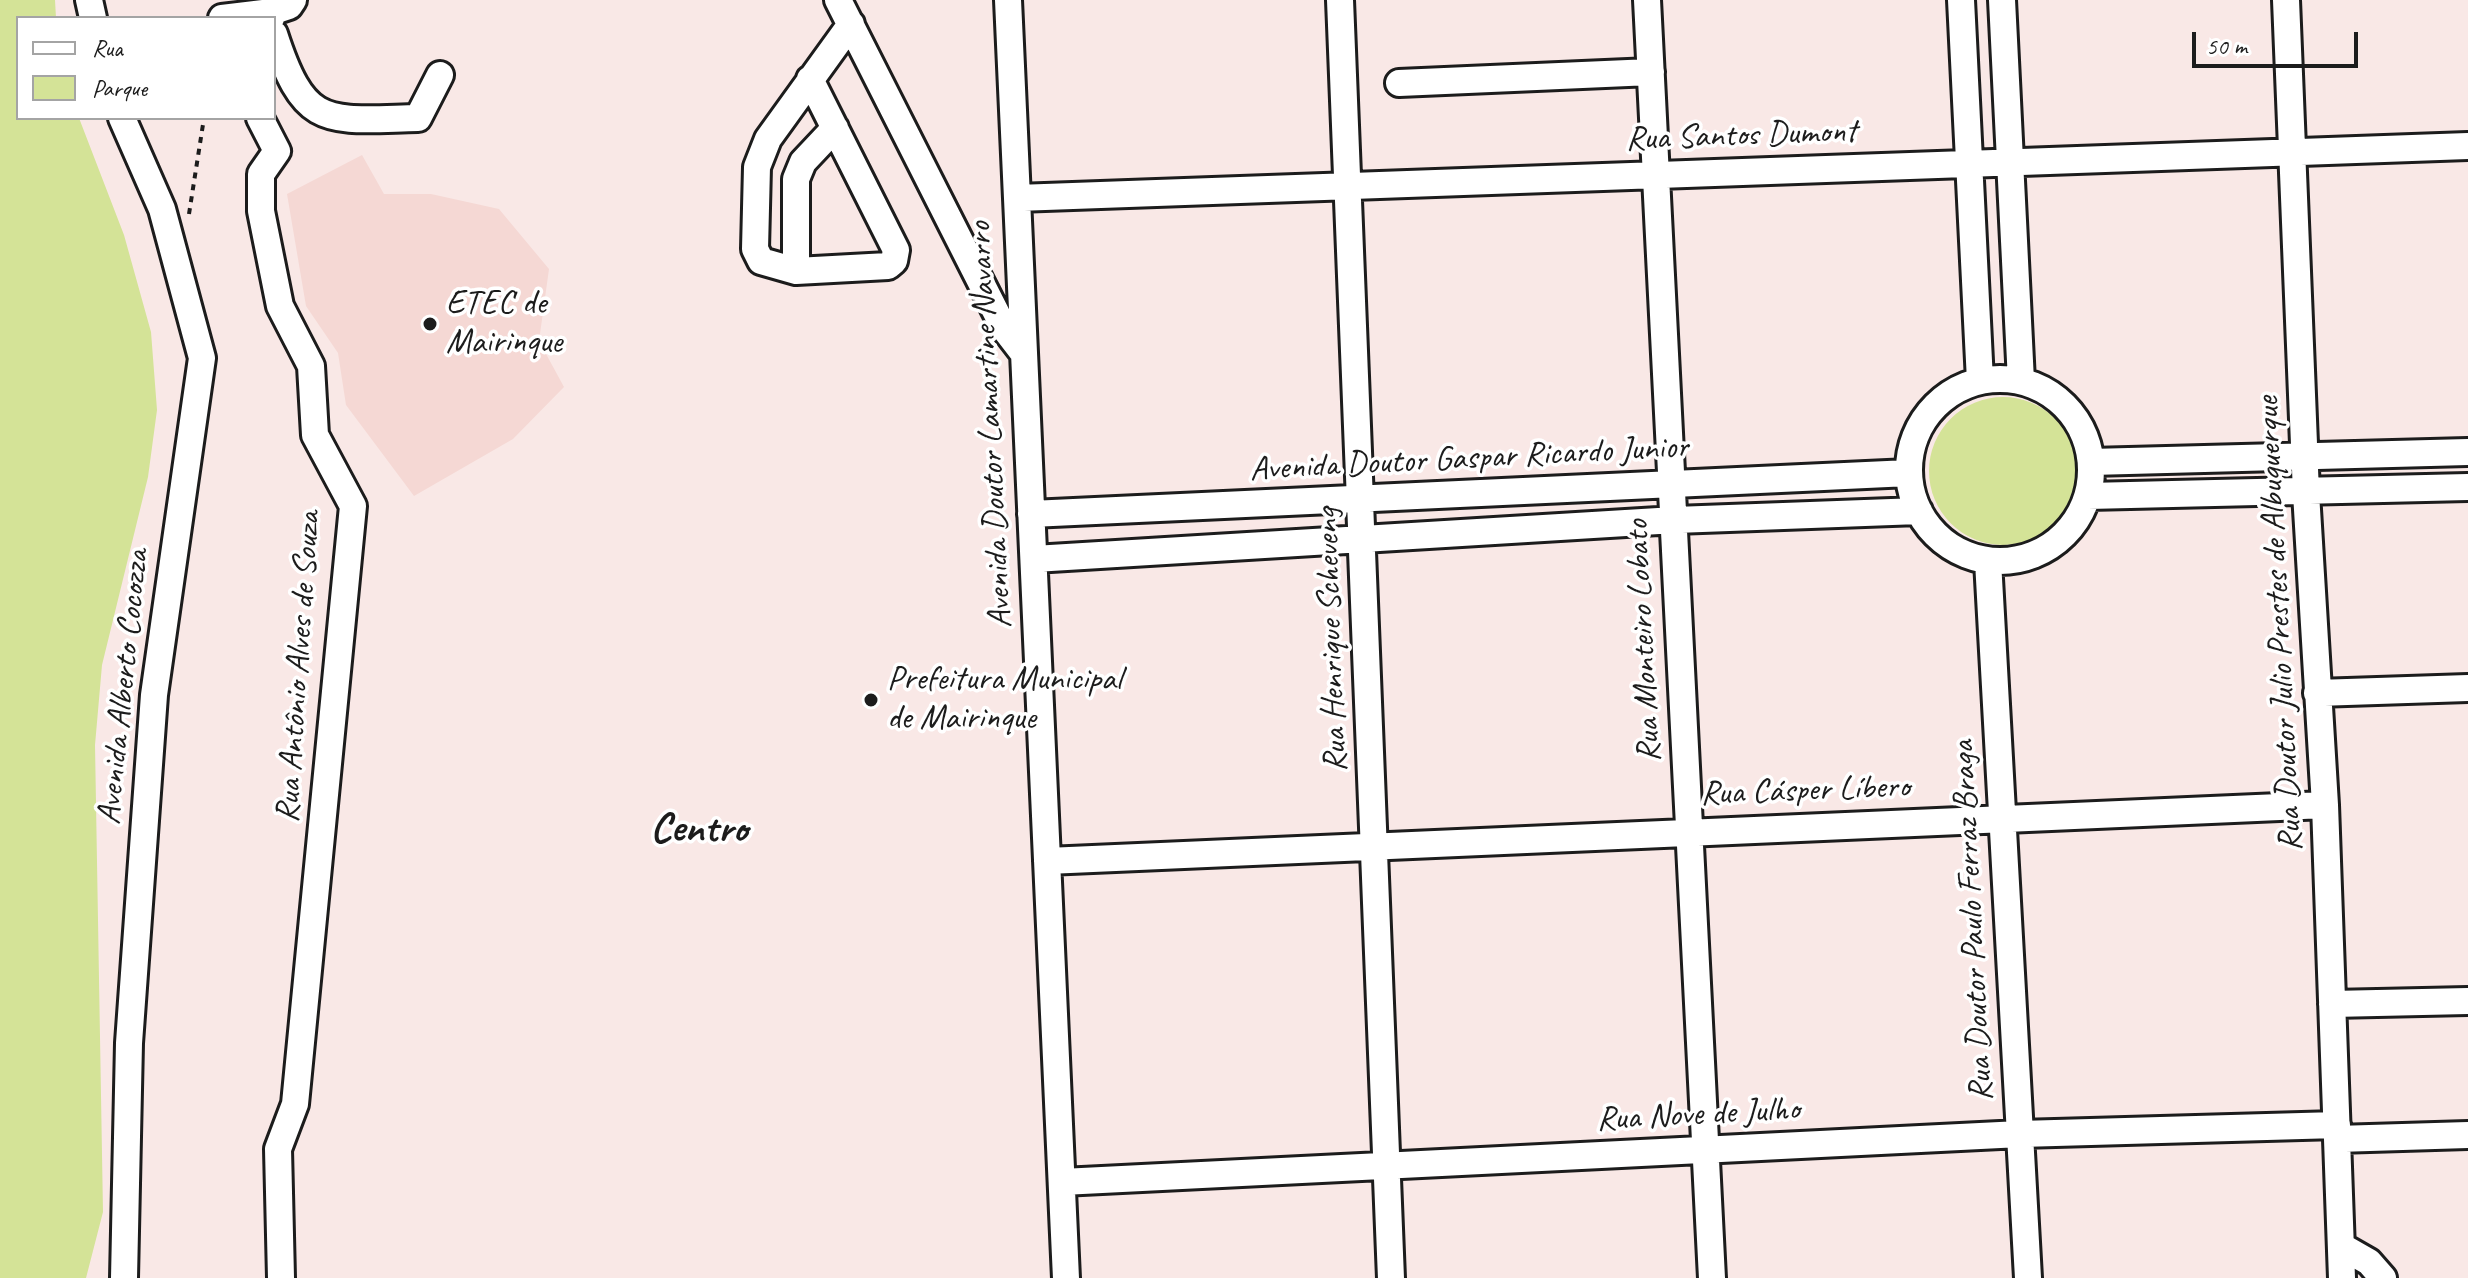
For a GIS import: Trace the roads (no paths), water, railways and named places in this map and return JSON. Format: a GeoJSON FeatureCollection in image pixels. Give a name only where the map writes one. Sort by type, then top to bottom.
{"type":"FeatureCollection","features":[{"type":"Feature","properties":{"kind":"street"},"geometry":{"type":"LineString","coordinates":[[838,0],[1004,328],[1024,354]]}},
{"type":"Feature","properties":{"kind":"street"},"geometry":{"type":"LineString","coordinates":[[993,0],[1011,52]]}},
{"type":"Feature","properties":{"kind":"street","name":"Avenida Doutor Lamartine Navarro"},"geometry":{"type":"LineString","coordinates":[[1008,0],[1066,1278]]}},
{"type":"Feature","properties":{"kind":"street","name":"Rua Henrique Scheveng"},"geometry":{"type":"LineString","coordinates":[[1340,0],[1363,500],[1391,1278]]}},
{"type":"Feature","properties":{"kind":"street","name":"Rua Monteiro Lobato"},"geometry":{"type":"LineString","coordinates":[[1647,0],[1712,1278]]}},
{"type":"Feature","properties":{"kind":"street"},"geometry":{"type":"LineString","coordinates":[[1961,0],[1980,381]]}},
{"type":"Feature","properties":{"kind":"street"},"geometry":{"type":"LineString","coordinates":[[2002,0],[2021,381]]}},
{"type":"Feature","properties":{"kind":"street","name":"Rua Doutor Julio Prestes de Albuquerque"},"geometry":{"type":"LineString","coordinates":[[2286,0],[2295,152],[2306,493],[2325,805],[2342,1278]]}},
{"type":"Feature","properties":{"kind":"street"},"geometry":{"type":"LineString","coordinates":[[277,16],[295,89],[318,113],[355,120],[418,118],[440,75]]}},
{"type":"Feature","properties":{"kind":"street"},"geometry":{"type":"LineString","coordinates":[[810,79],[896,250],[894,261],[888,266],[796,271],[761,261],[755,249],[757,167],[768,139],[810,79],[851,24]]}},
{"type":"Feature","properties":{"kind":"street"},"geometry":{"type":"LineString","coordinates":[[1399,83],[1651,72]]}},
{"type":"Feature","properties":{"kind":"street","name":"Avenida Alberto Cocozza"},"geometry":{"type":"LineString","coordinates":[[123,120],[162,209],[202,358],[154,695],[129,1043],[124,1278]]}},
{"type":"Feature","properties":{"kind":"street","name":"Rua Antônio Alves de Souza"},"geometry":{"type":"LineString","coordinates":[[261,120],[277,151],[261,174],[261,211],[280,306],[311,366],[315,435],[353,506],[295,1104],[278,1149],[281,1278]]}},
{"type":"Feature","properties":{"kind":"street"},"geometry":{"type":"LineString","coordinates":[[796,271],[796,179],[803,162],[835,128]]}},
{"type":"Feature","properties":{"kind":"street","name":"Rua Santos Dumont"},"geometry":{"type":"LineString","coordinates":[[1017,198],[2468,146]]}},
{"type":"Feature","properties":{"kind":"street"},"geometry":{"type":"LineString","coordinates":[[757,167],[796,179]]}},
{"type":"Feature","properties":{"kind":"street"},"geometry":{"type":"LineString","coordinates":[[1980,381],[2021,381],[2039,388],[2069,410],[2080,426],[2091,462],[2088,496],[2077,520],[2060,540],[2038,554],[2013,561],[1988,561],[1960,552],[1936,535],[1919,511],[1909,473],[1913,442],[1928,414],[1952,393],[1980,381]]}},
{"type":"Feature","properties":{"kind":"street"},"geometry":{"type":"LineString","coordinates":[[2091,462],[2468,452]]}},
{"type":"Feature","properties":{"kind":"street","name":"Avenida Doutor Gaspar Ricardo Junior"},"geometry":{"type":"LineString","coordinates":[[1031,514],[1909,473]]}},
{"type":"Feature","properties":{"kind":"street"},"geometry":{"type":"LineString","coordinates":[[2088,496],[2468,487]]}},
{"type":"Feature","properties":{"kind":"street"},"geometry":{"type":"LineString","coordinates":[[1034,559],[1675,520],[1919,511]]}},
{"type":"Feature","properties":{"kind":"street","name":"Rua Doutor Paulo Ferraz Braga"},"geometry":{"type":"LineString","coordinates":[[1988,561],[2005,820],[2028,1278]]}},
{"type":"Feature","properties":{"kind":"street"},"geometry":{"type":"LineString","coordinates":[[2317,693],[2468,688]]}},
{"type":"Feature","properties":{"kind":"street","name":"Rua Cásper Líbero"},"geometry":{"type":"LineString","coordinates":[[1047,861],[1375,844],[2325,805]]}},
{"type":"Feature","properties":{"kind":"street"},"geometry":{"type":"LineString","coordinates":[[2332,1004],[2468,1001]]}},
{"type":"Feature","properties":{"kind":"street","name":"Rua Nove de Julho"},"geometry":{"type":"LineString","coordinates":[[1062,1182],[2020,1134],[2337,1132],[2468,1135]]}},
{"type":"Feature","properties":{"kind":"street"},"geometry":{"type":"LineString","coordinates":[[2341,1246],[2369,1262],[2383,1278]]}},
{"type":"Feature","properties":{"kind":"place","name":"ETEC de Mairinque"},"geometry":{"type":"Point","coordinates":[430,324]}},
{"type":"Feature","properties":{"kind":"place","name":"Prefeitura Municipal de Mairinque"},"geometry":{"type":"Point","coordinates":[871,700]}},
{"type":"Feature","properties":{"kind":"district","name":"Centro"},"geometry":{"type":"Point","coordinates":[699,830]}}]}
